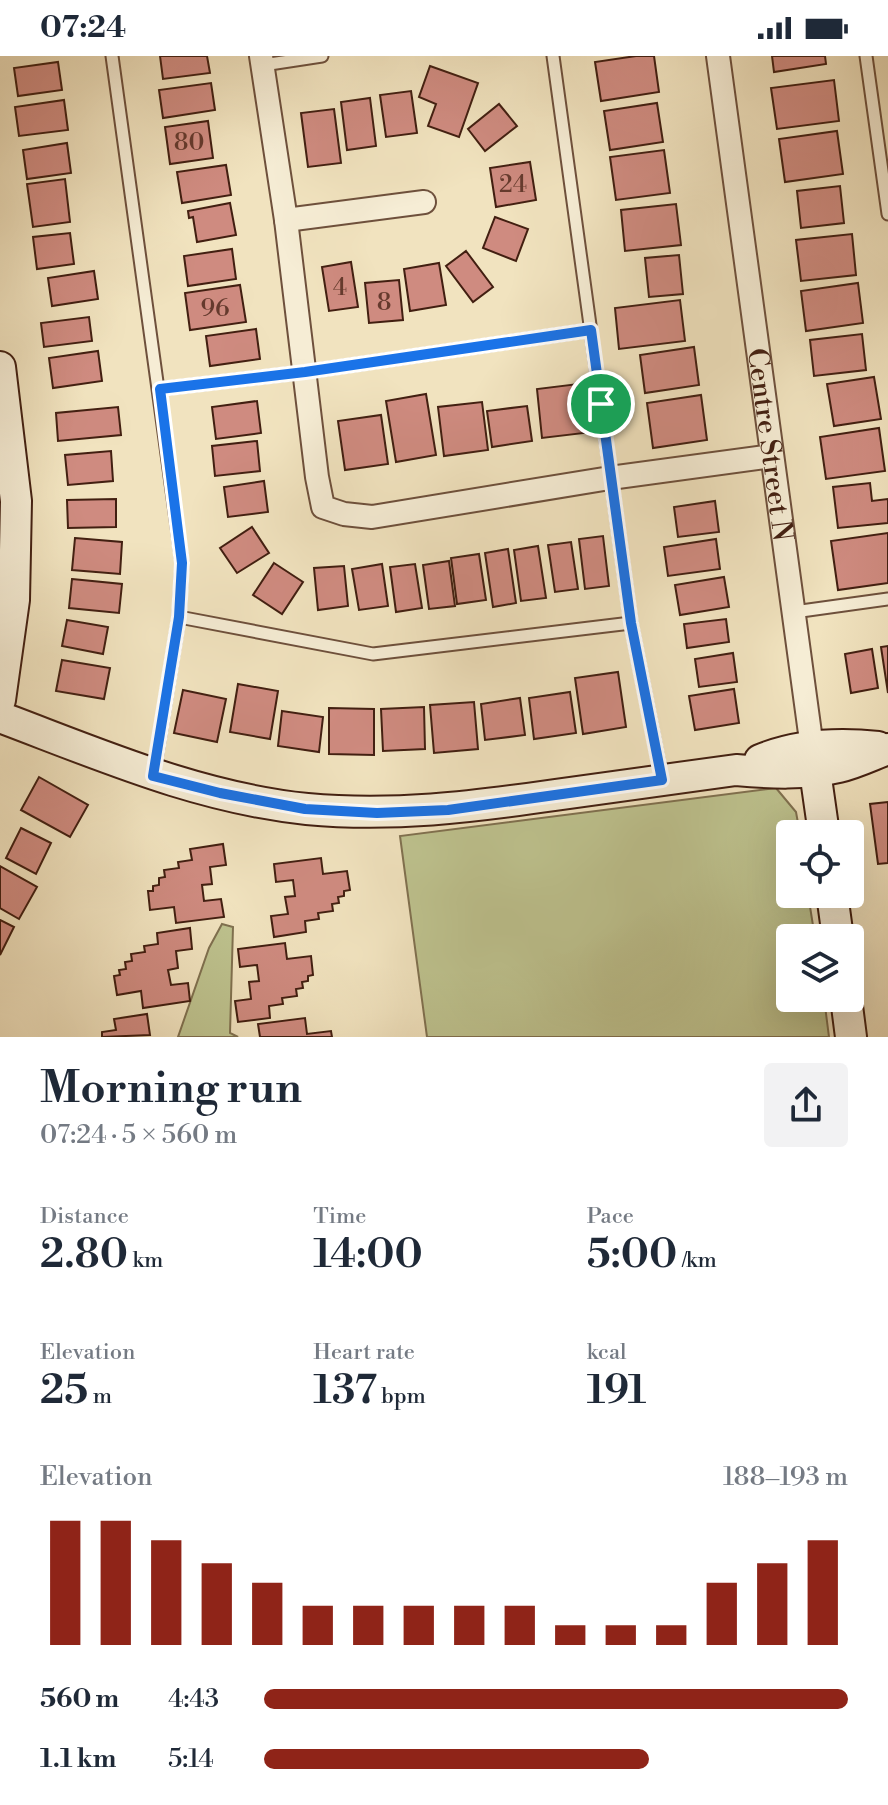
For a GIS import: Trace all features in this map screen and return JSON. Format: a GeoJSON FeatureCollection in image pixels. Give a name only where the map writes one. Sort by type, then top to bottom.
{"type":"FeatureCollection","features":[{"type":"Feature","properties":{"kind":"street","name":"Centre Street N"},"geometry":{"type":"LineString","coordinates":[[718,56],[822,820]]}},
{"type":"Feature","properties":{"kind":"street"},"geometry":{"type":"LineString","coordinates":[[262,61],[323,507],[344,514],[372,517],[610,478],[772,456]]}},
{"type":"Feature","properties":{"kind":"street"},"geometry":{"type":"LineString","coordinates":[[286,220],[424,202]]}},
{"type":"Feature","properties":{"kind":"street"},"geometry":{"type":"LineString","coordinates":[[0,700],[14,600],[16,501],[1,375]]}},
{"type":"Feature","properties":{"kind":"street"},"geometry":{"type":"LineString","coordinates":[[0,717],[153,776],[305,809],[377,813],[448,810],[736,770],[773,754],[813,759],[840,767],[888,749]]}},
{"type":"Feature","properties":{"kind":"street"},"geometry":{"type":"LineString","coordinates":[[848,1012],[851,1037]]}},
{"type":"Feature","properties":{"kind":"lane"},"geometry":{"type":"LineString","coordinates":[[112,56],[182,563],[179,617],[153,776]]}},
{"type":"Feature","properties":{"kind":"lane"},"geometry":{"type":"LineString","coordinates":[[262,61],[322,56]]}},
{"type":"Feature","properties":{"kind":"lane"},"geometry":{"type":"LineString","coordinates":[[553,56],[631,623],[662,780]]}},
{"type":"Feature","properties":{"kind":"lane"},"geometry":{"type":"LineString","coordinates":[[866,56],[888,214]]}},
{"type":"Feature","properties":{"kind":"lane"},"geometry":{"type":"LineString","coordinates":[[160,389],[305,372],[591,330]]}},
{"type":"Feature","properties":{"kind":"lane"},"geometry":{"type":"LineString","coordinates":[[794,612],[888,599]]}},
{"type":"Feature","properties":{"kind":"lane"},"geometry":{"type":"LineString","coordinates":[[179,617],[373,654],[631,623]]}},
{"type":"Feature","properties":{"kind":"green space"},"geometry":{"type":"Polygon","coordinates":[[[776,788],[796,812],[797,820],[776,820],[776,908],[810,908],[813,924],[776,924],[776,1012],[826,1012],[829,1037],[427,1037],[400,836],[776,788]]]}},
{"type":"Feature","properties":{"kind":"green space"},"geometry":{"type":"Polygon","coordinates":[[[222,924],[233,927],[230,1033],[238,1037],[178,1037],[209,948],[222,924]]]}},
{"type":"Feature","properties":{"kind":"building"},"geometry":{"type":"Polygon","coordinates":[[[160,56],[207,56],[210,73],[163,79],[160,56]]]}},
{"type":"Feature","properties":{"kind":"building"},"geometry":{"type":"Polygon","coordinates":[[[654,56],[659,92],[601,101],[595,62],[654,56]]]}},
{"type":"Feature","properties":{"kind":"building"},"geometry":{"type":"Polygon","coordinates":[[[772,56],[825,56],[826,64],[774,72],[772,56]]]}},
{"type":"Feature","properties":{"kind":"building"},"geometry":{"type":"Polygon","coordinates":[[[58,62],[62,90],[18,96],[14,68],[58,62]]]}},
{"type":"Feature","properties":{"kind":"building"},"geometry":{"type":"Polygon","coordinates":[[[430,66],[478,83],[459,137],[428,126],[436,104],[419,97],[430,66]]]}},
{"type":"Feature","properties":{"kind":"building"},"geometry":{"type":"Polygon","coordinates":[[[834,80],[839,121],[777,129],[771,88],[834,80]]]}},
{"type":"Feature","properties":{"kind":"building"},"geometry":{"type":"Polygon","coordinates":[[[211,83],[215,110],[163,118],[159,90],[211,83]]]}},
{"type":"Feature","properties":{"kind":"building"},"geometry":{"type":"Polygon","coordinates":[[[411,91],[417,133],[386,137],[380,95],[411,91]]]}},
{"type":"Feature","properties":{"kind":"building"},"geometry":{"type":"Polygon","coordinates":[[[370,98],[376,146],[347,150],[341,102],[370,98]]]}},
{"type":"Feature","properties":{"kind":"building"},"geometry":{"type":"Polygon","coordinates":[[[64,100],[68,130],[19,136],[15,107],[64,100]]]}},
{"type":"Feature","properties":{"kind":"building"},"geometry":{"type":"Polygon","coordinates":[[[657,103],[663,142],[610,150],[604,111],[657,103]]]}},
{"type":"Feature","properties":{"kind":"building"},"geometry":{"type":"Polygon","coordinates":[[[499,104],[517,126],[485,151],[468,129],[499,104]]]}},
{"type":"Feature","properties":{"kind":"building"},"geometry":{"type":"Polygon","coordinates":[[[334,109],[341,163],[308,167],[301,113],[334,109]]]}},
{"type":"Feature","properties":{"kind":"building"},"geometry":{"type":"Polygon","coordinates":[[[208,121],[213,158],[170,164],[165,127],[208,121]]]}},
{"type":"Feature","properties":{"kind":"building"},"geometry":{"type":"Polygon","coordinates":[[[837,131],[843,174],[785,182],[779,139],[837,131]]]}},
{"type":"Feature","properties":{"kind":"building"},"geometry":{"type":"Polygon","coordinates":[[[67,143],[71,173],[27,179],[23,150],[67,143]]]}},
{"type":"Feature","properties":{"kind":"building"},"geometry":{"type":"Polygon","coordinates":[[[664,150],[670,193],[616,200],[610,157],[664,150]]]}},
{"type":"Feature","properties":{"kind":"building"},"geometry":{"type":"Polygon","coordinates":[[[530,162],[536,200],[496,207],[490,168],[530,162]]]}},
{"type":"Feature","properties":{"kind":"building"},"geometry":{"type":"Polygon","coordinates":[[[226,165],[231,195],[182,203],[177,172],[226,165]]]}},
{"type":"Feature","properties":{"kind":"building"},"geometry":{"type":"Polygon","coordinates":[[[65,179],[70,222],[33,227],[27,184],[65,179]]]}},
{"type":"Feature","properties":{"kind":"building"},"geometry":{"type":"Polygon","coordinates":[[[840,186],[844,223],[801,228],[797,191],[840,186]]]}},
{"type":"Feature","properties":{"kind":"building"},"geometry":{"type":"Polygon","coordinates":[[[230,203],[236,235],[197,242],[193,217],[189,218],[188,211],[230,203]]]}},
{"type":"Feature","properties":{"kind":"building"},"geometry":{"type":"Polygon","coordinates":[[[676,204],[681,245],[625,251],[621,210],[676,204]]]}},
{"type":"Feature","properties":{"kind":"building"},"geometry":{"type":"Polygon","coordinates":[[[495,217],[528,229],[516,261],[483,248],[495,217]]]}},
{"type":"Feature","properties":{"kind":"building"},"geometry":{"type":"Polygon","coordinates":[[[70,233],[74,264],[37,269],[33,237],[70,233]]]}},
{"type":"Feature","properties":{"kind":"building"},"geometry":{"type":"Polygon","coordinates":[[[852,234],[856,275],[801,281],[796,240],[852,234]]]}},
{"type":"Feature","properties":{"kind":"building"},"geometry":{"type":"Polygon","coordinates":[[[232,249],[236,279],[188,286],[184,256],[232,249]]]}},
{"type":"Feature","properties":{"kind":"building"},"geometry":{"type":"Polygon","coordinates":[[[466,251],[493,287],[473,302],[446,266],[466,251]]]}},
{"type":"Feature","properties":{"kind":"building"},"geometry":{"type":"Polygon","coordinates":[[[679,255],[683,294],[649,297],[645,258],[679,255]]]}},
{"type":"Feature","properties":{"kind":"building"},"geometry":{"type":"Polygon","coordinates":[[[351,262],[358,307],[329,311],[322,267],[351,262]]]}},
{"type":"Feature","properties":{"kind":"building"},"geometry":{"type":"Polygon","coordinates":[[[439,263],[446,305],[410,311],[404,269],[439,263]]]}},
{"type":"Feature","properties":{"kind":"building"},"geometry":{"type":"Polygon","coordinates":[[[94,271],[98,299],[52,306],[48,278],[94,271]]]}},
{"type":"Feature","properties":{"kind":"building"},"geometry":{"type":"Polygon","coordinates":[[[399,280],[403,320],[369,323],[365,283],[399,280]]]}},
{"type":"Feature","properties":{"kind":"building"},"geometry":{"type":"Polygon","coordinates":[[[858,283],[863,323],[806,331],[801,291],[858,283]]]}},
{"type":"Feature","properties":{"kind":"building"},"geometry":{"type":"Polygon","coordinates":[[[240,285],[246,322],[190,330],[185,293],[240,285]]]}},
{"type":"Feature","properties":{"kind":"building"},"geometry":{"type":"Polygon","coordinates":[[[680,300],[685,341],[619,349],[615,308],[680,300]]]}},
{"type":"Feature","properties":{"kind":"building"},"geometry":{"type":"Polygon","coordinates":[[[89,317],[92,341],[44,347],[41,323],[89,317]]]}},
{"type":"Feature","properties":{"kind":"building"},"geometry":{"type":"Polygon","coordinates":[[[256,329],[260,359],[210,366],[206,336],[256,329]]]}},
{"type":"Feature","properties":{"kind":"building"},"geometry":{"type":"Polygon","coordinates":[[[862,334],[866,370],[814,376],[810,340],[862,334]]]}},
{"type":"Feature","properties":{"kind":"building"},"geometry":{"type":"Polygon","coordinates":[[[694,347],[699,385],[645,393],[640,355],[694,347]]]}},
{"type":"Feature","properties":{"kind":"building"},"geometry":{"type":"Polygon","coordinates":[[[98,351],[102,381],[53,388],[49,358],[98,351]]]}},
{"type":"Feature","properties":{"kind":"building"},"geometry":{"type":"Polygon","coordinates":[[[874,377],[881,419],[834,426],[827,384],[874,377]]]}},
{"type":"Feature","properties":{"kind":"building"},"geometry":{"type":"Polygon","coordinates":[[[578,384],[584,433],[542,438],[537,389],[578,384]]]}},
{"type":"Feature","properties":{"kind":"building"},"geometry":{"type":"Polygon","coordinates":[[[426,394],[436,455],[396,462],[386,401],[426,394]]]}},
{"type":"Feature","properties":{"kind":"building"},"geometry":{"type":"Polygon","coordinates":[[[701,395],[707,440],[653,448],[647,403],[701,395]]]}},
{"type":"Feature","properties":{"kind":"building"},"geometry":{"type":"Polygon","coordinates":[[[257,401],[261,433],[216,439],[212,407],[257,401]]]}},
{"type":"Feature","properties":{"kind":"building"},"geometry":{"type":"Polygon","coordinates":[[[482,402],[488,450],[444,456],[438,407],[482,402]]]}},
{"type":"Feature","properties":{"kind":"building"},"geometry":{"type":"Polygon","coordinates":[[[527,406],[532,441],[492,447],[487,411],[527,406]]]}},
{"type":"Feature","properties":{"kind":"building"},"geometry":{"type":"Polygon","coordinates":[[[118,407],[121,435],[58,441],[56,413],[118,407]]]}},
{"type":"Feature","properties":{"kind":"building"},"geometry":{"type":"Polygon","coordinates":[[[381,415],[388,464],[345,470],[338,421],[381,415]]]}},
{"type":"Feature","properties":{"kind":"building"},"geometry":{"type":"Polygon","coordinates":[[[879,428],[885,471],[826,479],[820,437],[879,428]]]}},
{"type":"Feature","properties":{"kind":"building"},"geometry":{"type":"Polygon","coordinates":[[[257,441],[260,471],[215,476],[212,446],[257,441]]]}},
{"type":"Feature","properties":{"kind":"building"},"geometry":{"type":"Polygon","coordinates":[[[111,451],[113,481],[68,485],[65,455],[111,451]]]}},
{"type":"Feature","properties":{"kind":"building"},"geometry":{"type":"Polygon","coordinates":[[[264,481],[268,512],[228,517],[224,487],[264,481]]]}},
{"type":"Feature","properties":{"kind":"building"},"geometry":{"type":"Polygon","coordinates":[[[870,483],[872,501],[888,499],[888,523],[838,528],[833,487],[870,483]]]}},
{"type":"Feature","properties":{"kind":"building"},"geometry":{"type":"Polygon","coordinates":[[[116,499],[116,527],[68,528],[67,500],[116,499]]]}},
{"type":"Feature","properties":{"kind":"building"},"geometry":{"type":"Polygon","coordinates":[[[715,501],[719,532],[678,537],[674,507],[715,501]]]}},
{"type":"Feature","properties":{"kind":"building"},"geometry":{"type":"Polygon","coordinates":[[[252,527],[269,553],[237,573],[220,548],[252,527]]]}},
{"type":"Feature","properties":{"kind":"building"},"geometry":{"type":"Polygon","coordinates":[[[888,533],[888,583],[838,590],[831,541],[888,533]]]}},
{"type":"Feature","properties":{"kind":"building"},"geometry":{"type":"Polygon","coordinates":[[[603,536],[609,586],[585,589],[579,539],[603,536]]]}},
{"type":"Feature","properties":{"kind":"building"},"geometry":{"type":"Polygon","coordinates":[[[75,538],[122,542],[120,574],[72,570],[75,538]]]}},
{"type":"Feature","properties":{"kind":"building"},"geometry":{"type":"Polygon","coordinates":[[[716,539],[720,569],[668,576],[664,547],[716,539]]]}},
{"type":"Feature","properties":{"kind":"building"},"geometry":{"type":"Polygon","coordinates":[[[571,542],[578,589],[555,592],[548,545],[571,542]]]}},
{"type":"Feature","properties":{"kind":"building"},"geometry":{"type":"Polygon","coordinates":[[[538,546],[546,598],[521,601],[514,550],[538,546]]]}},
{"type":"Feature","properties":{"kind":"building"},"geometry":{"type":"Polygon","coordinates":[[[508,549],[516,603],[493,607],[485,553],[508,549]]]}},
{"type":"Feature","properties":{"kind":"building"},"geometry":{"type":"Polygon","coordinates":[[[479,554],[486,600],[457,604],[451,558],[479,554]]]}},
{"type":"Feature","properties":{"kind":"building"},"geometry":{"type":"Polygon","coordinates":[[[449,561],[455,606],[429,609],[423,565],[449,561]]]}},
{"type":"Feature","properties":{"kind":"building"},"geometry":{"type":"Polygon","coordinates":[[[274,563],[303,582],[282,614],[253,595],[274,563]]]}},
{"type":"Feature","properties":{"kind":"building"},"geometry":{"type":"Polygon","coordinates":[[[382,564],[388,606],[359,610],[352,569],[382,564]]]}},
{"type":"Feature","properties":{"kind":"building"},"geometry":{"type":"Polygon","coordinates":[[[415,564],[422,608],[396,612],[390,567],[415,564]]]}},
{"type":"Feature","properties":{"kind":"building"},"geometry":{"type":"Polygon","coordinates":[[[344,566],[348,606],[318,610],[314,568],[344,566]]]}},
{"type":"Feature","properties":{"kind":"building"},"geometry":{"type":"Polygon","coordinates":[[[724,577],[729,607],[680,615],[675,585],[724,577]]]}},
{"type":"Feature","properties":{"kind":"building"},"geometry":{"type":"Polygon","coordinates":[[[72,579],[122,584],[119,613],[69,608],[72,579]]]}},
{"type":"Feature","properties":{"kind":"building"},"geometry":{"type":"Polygon","coordinates":[[[726,619],[729,642],[687,648],[684,624],[726,619]]]}},
{"type":"Feature","properties":{"kind":"building"},"geometry":{"type":"Polygon","coordinates":[[[67,620],[108,627],[103,654],[62,646],[67,620]]]}},
{"type":"Feature","properties":{"kind":"building"},"geometry":{"type":"Polygon","coordinates":[[[888,646],[888,693],[881,647],[888,646]]]}},
{"type":"Feature","properties":{"kind":"building"},"geometry":{"type":"Polygon","coordinates":[[[872,649],[878,688],[851,693],[845,654],[872,649]]]}},
{"type":"Feature","properties":{"kind":"building"},"geometry":{"type":"Polygon","coordinates":[[[733,653],[737,682],[699,687],[695,659],[733,653]]]}},
{"type":"Feature","properties":{"kind":"building"},"geometry":{"type":"Polygon","coordinates":[[[62,660],[110,668],[104,699],[56,691],[62,660]]]}},
{"type":"Feature","properties":{"kind":"building"},"geometry":{"type":"Polygon","coordinates":[[[618,672],[626,727],[583,734],[575,678],[618,672]]]}},
{"type":"Feature","properties":{"kind":"building"},"geometry":{"type":"Polygon","coordinates":[[[238,684],[278,691],[270,739],[230,732],[238,684]]]}},
{"type":"Feature","properties":{"kind":"building"},"geometry":{"type":"Polygon","coordinates":[[[734,689],[739,723],[695,730],[689,696],[734,689]]]}},
{"type":"Feature","properties":{"kind":"building"},"geometry":{"type":"Polygon","coordinates":[[[183,690],[226,699],[217,742],[174,733],[183,690]]]}},
{"type":"Feature","properties":{"kind":"building"},"geometry":{"type":"Polygon","coordinates":[[[570,692],[576,733],[534,739],[529,698],[570,692]]]}},
{"type":"Feature","properties":{"kind":"building"},"geometry":{"type":"Polygon","coordinates":[[[520,698],[525,735],[485,740],[481,704],[520,698]]]}},
{"type":"Feature","properties":{"kind":"building"},"geometry":{"type":"Polygon","coordinates":[[[474,702],[478,749],[434,753],[430,705],[474,702]]]}},
{"type":"Feature","properties":{"kind":"building"},"geometry":{"type":"Polygon","coordinates":[[[424,707],[425,749],[383,751],[381,709],[424,707]]]}},
{"type":"Feature","properties":{"kind":"building"},"geometry":{"type":"Polygon","coordinates":[[[329,708],[374,709],[374,755],[329,754],[329,708]]]}},
{"type":"Feature","properties":{"kind":"building"},"geometry":{"type":"Polygon","coordinates":[[[282,711],[323,717],[319,752],[278,746],[282,711]]]}},
{"type":"Feature","properties":{"kind":"building"},"geometry":{"type":"Polygon","coordinates":[[[39,777],[88,805],[70,837],[21,810],[39,777]]]}},
{"type":"Feature","properties":{"kind":"building"},"geometry":{"type":"Polygon","coordinates":[[[888,802],[888,863],[878,864],[870,804],[888,802]]]}},
{"type":"Feature","properties":{"kind":"building"},"geometry":{"type":"Polygon","coordinates":[[[21,828],[51,843],[36,874],[6,858],[21,828]]]}},
{"type":"Feature","properties":{"kind":"building"},"geometry":{"type":"Polygon","coordinates":[[[223,844],[226,865],[210,867],[212,884],[202,885],[204,901],[221,899],[224,917],[176,923],[174,907],[150,910],[148,891],[159,885],[159,878],[165,877],[164,870],[179,868],[178,862],[192,860],[190,849],[223,844]]]}},
{"type":"Feature","properties":{"kind":"building"},"geometry":{"type":"Polygon","coordinates":[[[321,858],[323,874],[347,871],[350,890],[338,897],[339,903],[332,904],[333,911],[318,913],[319,919],[305,921],[306,932],[274,937],[271,916],[288,914],[285,897],[295,896],[293,880],[276,882],[274,864],[321,858]]]}},
{"type":"Feature","properties":{"kind":"building"},"geometry":{"type":"Polygon","coordinates":[[[0,866],[37,887],[19,919],[0,908],[0,866]]]}},
{"type":"Feature","properties":{"kind":"building"},"geometry":{"type":"Polygon","coordinates":[[[0,920],[14,927],[0,955],[0,920]]]}},
{"type":"Feature","properties":{"kind":"building"},"geometry":{"type":"Polygon","coordinates":[[[190,928],[192,949],[176,951],[178,968],[168,970],[171,985],[188,983],[190,1001],[143,1008],[141,991],[117,995],[114,976],[120,975],[119,970],[126,969],[125,962],[132,961],[131,954],[145,952],[144,946],[158,944],[157,933],[190,928]]]}},
{"type":"Feature","properties":{"kind":"building"},"geometry":{"type":"Polygon","coordinates":[[[285,943],[287,959],[311,956],[313,975],[302,982],[303,988],[296,989],[297,996],[282,998],[283,1004],[269,1006],[270,1018],[238,1022],[235,1001],[251,999],[249,982],[259,981],[257,965],[240,967],[238,949],[285,943]]]}},
{"type":"Feature","properties":{"kind":"building"},"geometry":{"type":"Polygon","coordinates":[[[147,1014],[150,1035],[102,1037],[102,1032],[116,1030],[114,1019],[147,1014]]]}},
{"type":"Feature","properties":{"kind":"building"},"geometry":{"type":"Polygon","coordinates":[[[305,1018],[307,1034],[331,1031],[332,1037],[260,1037],[258,1024],[305,1018]]]}},
{"type":"Feature","properties":{"kind":"route"},"geometry":{"type":"LineString","coordinates":[[591,330],[601,404],[631,623],[662,780],[448,810],[377,813],[305,809],[153,776],[179,617],[182,563],[160,389],[305,372],[591,330]]}}]}
